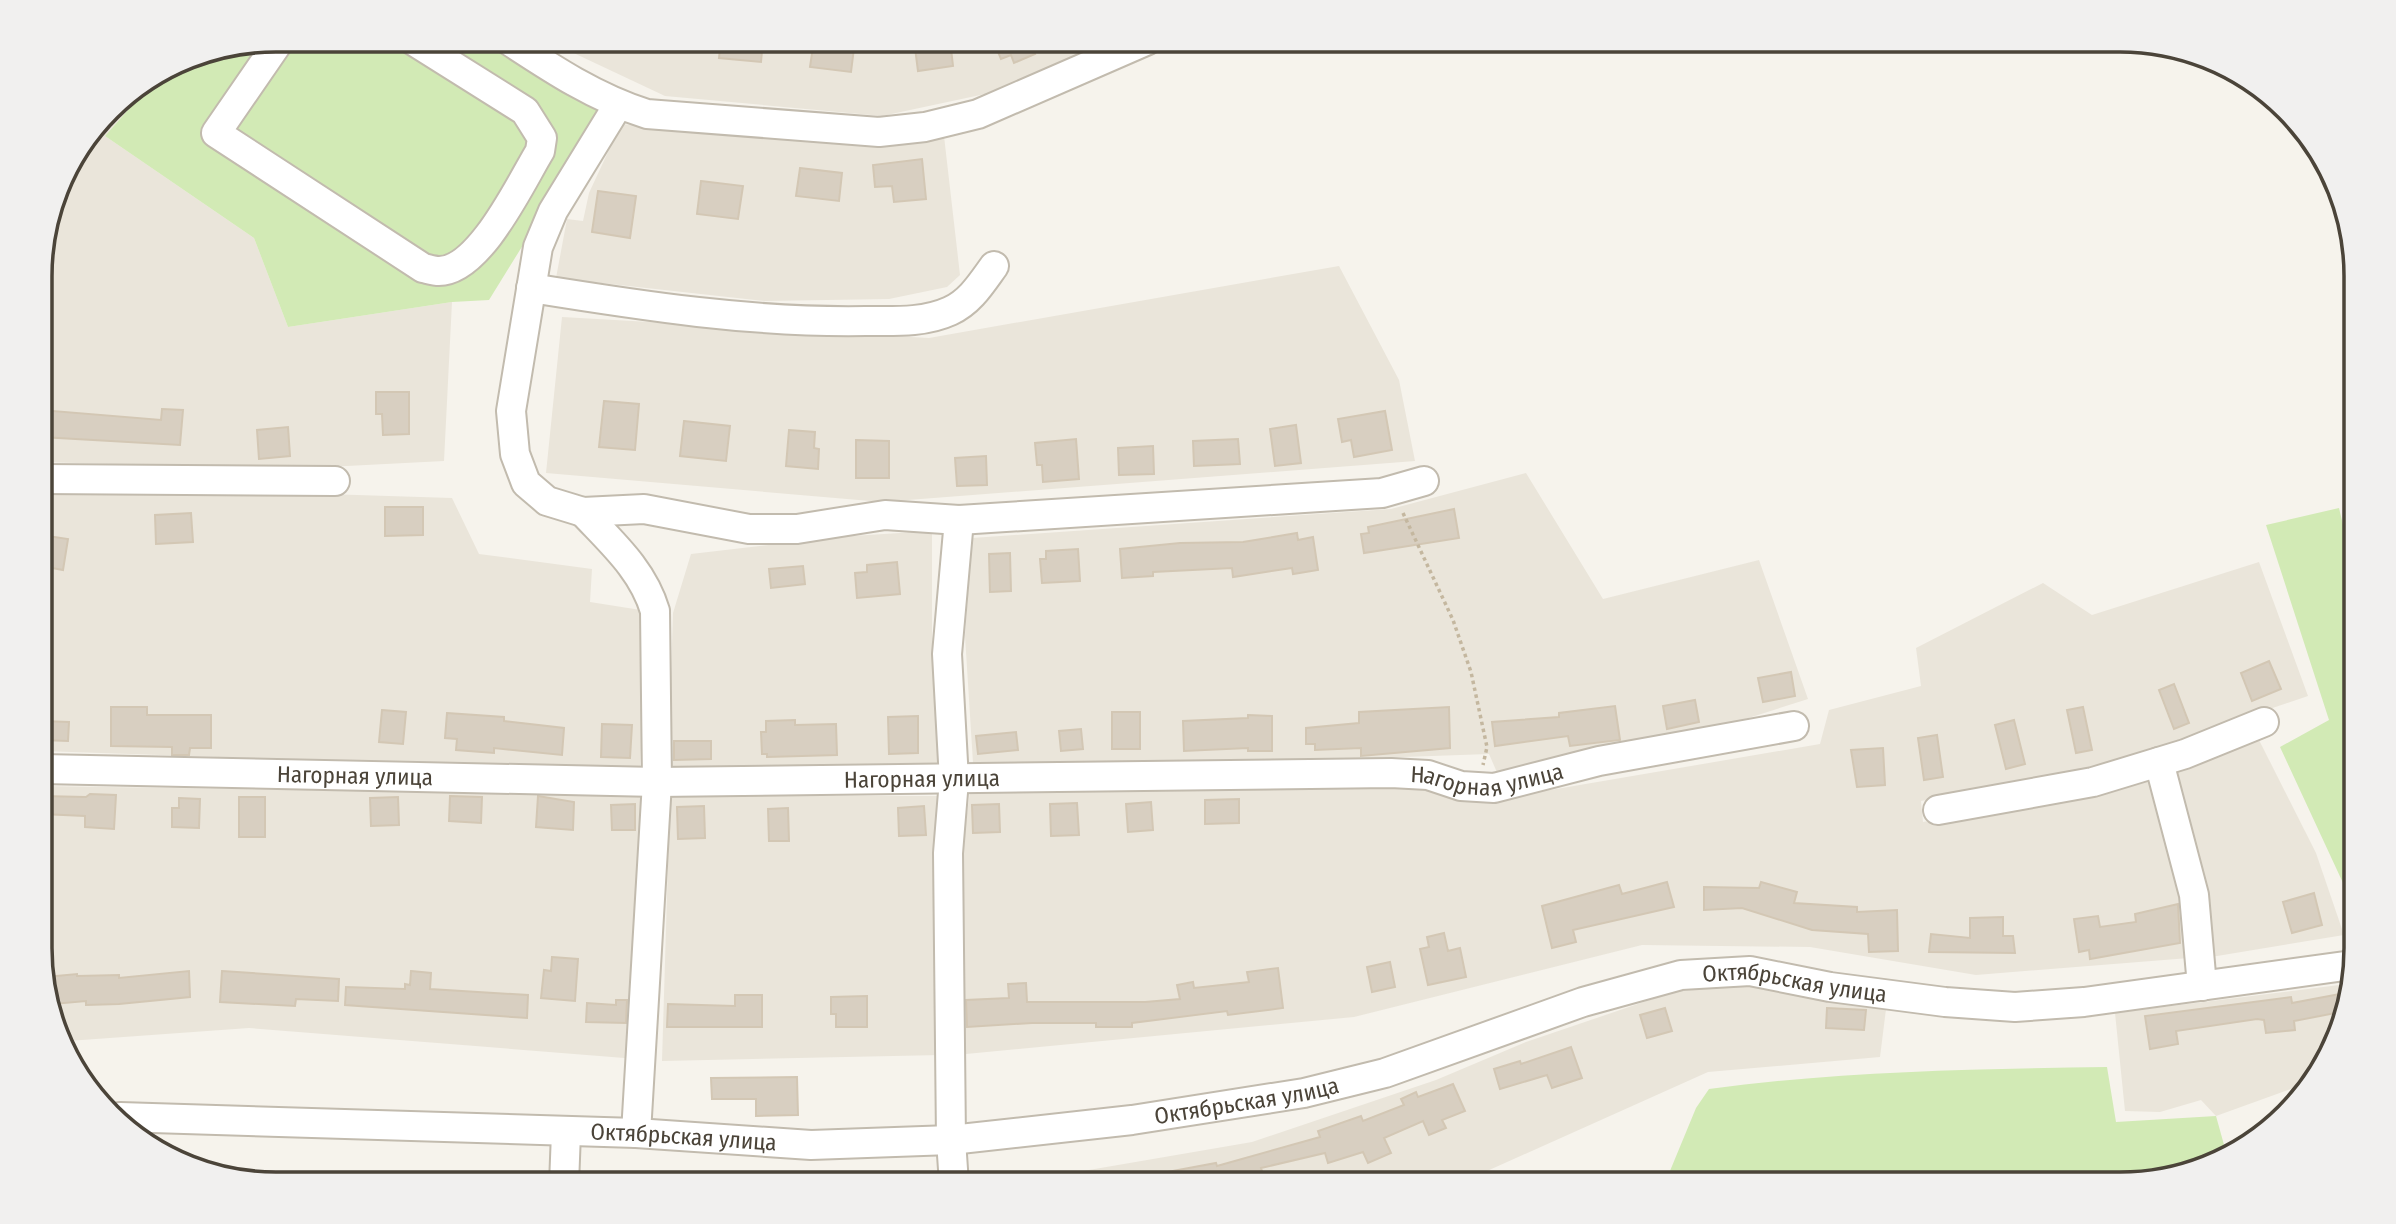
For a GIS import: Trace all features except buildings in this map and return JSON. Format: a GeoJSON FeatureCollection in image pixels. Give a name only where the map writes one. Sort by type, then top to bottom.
{"type":"FeatureCollection","features":[{"type":"Feature","properties":{"kind":"street"},"geometry":{"type":"LineString","coordinates":[[272,52],[216,133],[423,268],[440,271],[468,259],[486,239],[540,151],[542,138],[525,111],[431,52]]}},
{"type":"Feature","properties":{"kind":"street"},"geometry":{"type":"LineString","coordinates":[[526,52],[618,104],[647,114],[879,132],[925,127],[978,114],[1120,52]]}},
{"type":"Feature","properties":{"kind":"street"},"geometry":{"type":"LineString","coordinates":[[618,104],[553,211],[538,247],[511,411],[516,454],[526,483],[547,501],[583,512],[644,509],[750,528],[797,529],[885,515],[959,520],[1411,486]]}},
{"type":"Feature","properties":{"kind":"street"},"geometry":{"type":"LineString","coordinates":[[531,288],[696,314],[833,321],[917,320],[949,312],[972,296],[994,266]]}},
{"type":"Feature","properties":{"kind":"street"},"geometry":{"type":"LineString","coordinates":[[53,479],[335,481]]}},
{"type":"Feature","properties":{"kind":"street"},"geometry":{"type":"LineString","coordinates":[[583,512],[635,568],[649,590],[655,611],[657,782],[636,1133]]}},
{"type":"Feature","properties":{"kind":"street"},"geometry":{"type":"LineString","coordinates":[[953,1172],[948,853],[954,780],[947,654],[959,520]]}},
{"type":"Feature","properties":{"kind":"street"},"geometry":{"type":"LineString","coordinates":[[1938,810],[2093,782],[2160,762],[2264,722]]}},
{"type":"Feature","properties":{"kind":"street","name":"Нагорная улица"},"geometry":{"type":"LineString","coordinates":[[52,769],[657,782],[1391,773],[1427,775],[1461,786],[1494,788],[1599,761],[1794,726]]}},
{"type":"Feature","properties":{"kind":"street"},"geometry":{"type":"LineString","coordinates":[[2160,762],[2194,895],[2202,986]]}},
{"type":"Feature","properties":{"kind":"street","name":"Октябрьская улица"},"geometry":{"type":"LineString","coordinates":[[131,1117],[566,1133],[636,1133],[811,1145],[951,1140],[1132,1120],[1304,1093],[1385,1073],[1583,1002],[1681,975],[1750,971],[1830,987],[1945,1002],[2015,1007],[2084,1002],[2343,966]]}},
{"type":"Feature","properties":{"kind":"street"},"geometry":{"type":"LineString","coordinates":[[564,1172],[566,1133]]}},
{"type":"Feature","properties":{"kind":"path"},"geometry":{"type":"LineString","coordinates":[[1411,486],[1403,515],[1453,620],[1471,672],[1487,747],[1483,765],[1461,786]]}},
{"type":"Feature","properties":{"kind":"shaded area"},"geometry":{"type":"Polygon","coordinates":[[[572,52],[1085,52],[985,94],[882,116],[665,96],[572,52]]]}},
{"type":"Feature","properties":{"kind":"shaded area"},"geometry":{"type":"Polygon","coordinates":[[[132,106],[105,136],[254,238],[288,327],[452,302],[444,461],[288,469],[53,462],[53,262],[60,218],[76,177],[90,152],[132,106]]]}},
{"type":"Feature","properties":{"kind":"shaded area"},"geometry":{"type":"Polygon","coordinates":[[[621,124],[870,147],[944,136],[960,275],[947,287],[889,299],[765,301],[556,278],[567,219],[583,221],[589,193],[621,124]]]}},
{"type":"Feature","properties":{"kind":"shaded area"},"geometry":{"type":"Polygon","coordinates":[[[1339,266],[1399,380],[1415,461],[882,502],[546,473],[562,317],[929,338],[1339,266]]]}},
{"type":"Feature","properties":{"kind":"shaded area"},"geometry":{"type":"Polygon","coordinates":[[[1526,473],[1603,599],[1759,560],[1808,699],[1739,721],[1499,777],[1489,754],[1317,760],[973,763],[965,636],[972,538],[1391,509],[1526,473]]]}},
{"type":"Feature","properties":{"kind":"shaded area"},"geometry":{"type":"Polygon","coordinates":[[[53,485],[452,498],[479,554],[592,569],[590,602],[647,611],[640,771],[52,751],[53,485]]]}},
{"type":"Feature","properties":{"kind":"shaded area"},"geometry":{"type":"Polygon","coordinates":[[[932,531],[932,657],[940,767],[668,771],[673,613],[691,554],[836,537],[932,531]]]}},
{"type":"Feature","properties":{"kind":"shaded area"},"geometry":{"type":"Polygon","coordinates":[[[2259,562],[2308,696],[2092,769],[1921,801],[1923,822],[2155,779],[2181,880],[2189,958],[1976,975],[1810,947],[1642,945],[1354,1017],[966,1054],[960,867],[970,791],[1423,785],[1480,802],[1820,744],[1829,710],[1921,686],[1916,648],[2043,583],[2092,615],[2259,562]]]}},
{"type":"Feature","properties":{"kind":"shaded area"},"geometry":{"type":"Polygon","coordinates":[[[2258,738],[2316,853],[2344,935],[2211,957],[2171,774],[2258,738]]]}},
{"type":"Feature","properties":{"kind":"shaded area"},"geometry":{"type":"Polygon","coordinates":[[[52,786],[647,795],[637,1059],[249,1028],[73,1041],[60,1006],[54,977],[52,786]]]}},
{"type":"Feature","properties":{"kind":"shaded area"},"geometry":{"type":"Polygon","coordinates":[[[670,796],[940,796],[941,1055],[662,1061],[670,796]]]}},
{"type":"Feature","properties":{"kind":"shaded area"},"geometry":{"type":"Polygon","coordinates":[[[2340,985],[2332,1020],[2320,1047],[2293,1088],[2216,1116],[2201,1100],[2160,1112],[2125,1111],[2115,1013],[2340,985]]]}},
{"type":"Feature","properties":{"kind":"shaded area"},"geometry":{"type":"Polygon","coordinates":[[[1748,986],[1886,1009],[1880,1057],[1708,1072],[1486,1171],[1080,1172],[1252,1142],[1436,1080],[1526,1042],[1676,991],[1748,986]]]}},
{"type":"Feature","properties":{"kind":"green space"},"geometry":{"type":"Polygon","coordinates":[[[276,52],[506,52],[604,114],[489,300],[452,302],[288,327],[254,238],[105,136],[132,106],[177,76],[204,64],[247,54],[276,52]]]}},
{"type":"Feature","properties":{"kind":"green space"},"geometry":{"type":"Polygon","coordinates":[[[2339,508],[2344,529],[2344,885],[2280,747],[2329,720],[2266,525],[2339,508]]]}},
{"type":"Feature","properties":{"kind":"green space"},"geometry":{"type":"Polygon","coordinates":[[[2107,1067],[2116,1122],[2216,1116],[2224,1145],[2192,1160],[2134,1171],[1670,1171],[1696,1108],[1709,1089],[1809,1078],[1958,1070],[2107,1067]]]}}]}
